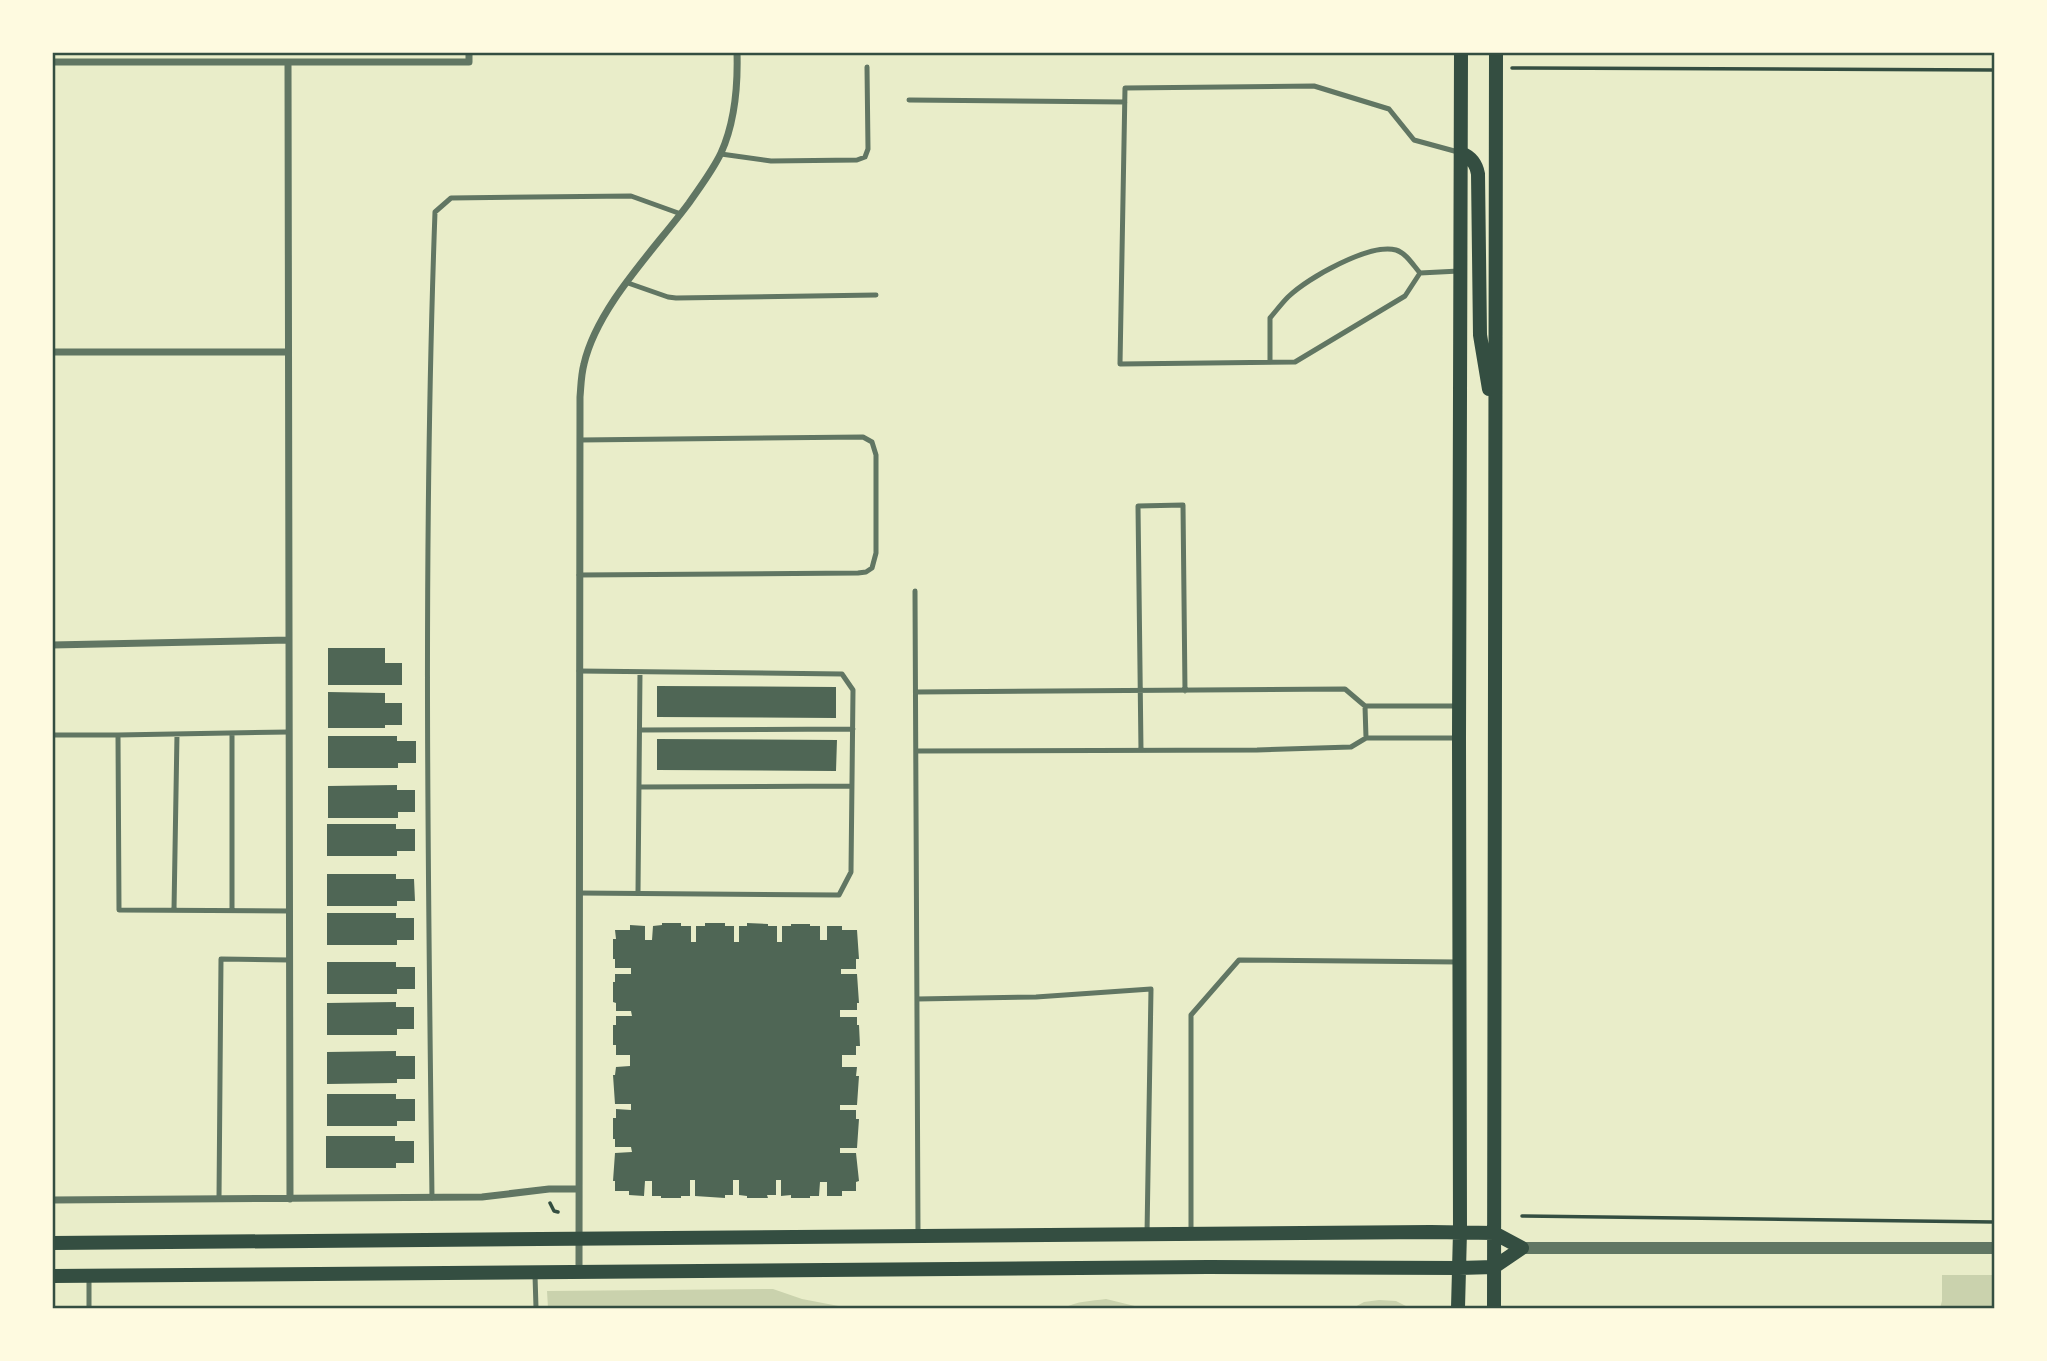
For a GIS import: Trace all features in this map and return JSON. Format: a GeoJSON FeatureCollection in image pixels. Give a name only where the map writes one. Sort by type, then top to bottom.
{"type":"FeatureCollection","features":[{"type":"Feature","properties":{"kind":"main road"},"geometry":{"type":"LineString","coordinates":[[1458,1308],[1461,52]]}},
{"type":"Feature","properties":{"kind":"main road"},"geometry":{"type":"LineString","coordinates":[[1494,1308],[1496,52]]}},
{"type":"Feature","properties":{"kind":"main road"},"geometry":{"type":"LineString","coordinates":[[1461,153],[1468,155],[1473,161],[1478,174],[1480,335],[1496,428]]}},
{"type":"Feature","properties":{"kind":"main road"},"geometry":{"type":"LineString","coordinates":[[52,1243],[1460,1232],[1494,1233],[1522,1248],[1494,1267],[1459,1268],[1339,1266],[52,1276]]}},
{"type":"Feature","properties":{"kind":"street"},"geometry":{"type":"LineString","coordinates":[[52,62],[469,62],[469,52]]}},
{"type":"Feature","properties":{"kind":"street"},"geometry":{"type":"LineString","coordinates":[[579,1271],[579,575],[580,397],[584,364],[609,308],[681,214],[721,154],[734,109],[737,52]]}},
{"type":"Feature","properties":{"kind":"street"},"geometry":{"type":"LineString","coordinates":[[288,62],[290,1199]]}},
{"type":"Feature","properties":{"kind":"street"},"geometry":{"type":"LineString","coordinates":[[52,352],[288,352]]}},
{"type":"Feature","properties":{"kind":"street"},"geometry":{"type":"LineString","coordinates":[[52,645],[289,640]]}},
{"type":"Feature","properties":{"kind":"street"},"geometry":{"type":"LineString","coordinates":[[52,1200],[482,1197],[549,1189],[578,1189]]}},
{"type":"Feature","properties":{"kind":"street"},"geometry":{"type":"LineString","coordinates":[[1522,1248],[1994,1248]]}},
{"type":"Feature","properties":{"kind":"lane"},"geometry":{"type":"LineString","coordinates":[[721,154],[771,161],[857,160],[865,157],[868,149],[867,67]]}},
{"type":"Feature","properties":{"kind":"lane"},"geometry":{"type":"LineString","coordinates":[[1420,273],[1405,296],[1295,362],[1120,364],[1125,88],[1314,86],[1389,109],[1414,140],[1461,153]]}},
{"type":"Feature","properties":{"kind":"lane"},"geometry":{"type":"LineString","coordinates":[[909,100],[1125,102]]}},
{"type":"Feature","properties":{"kind":"lane"},"geometry":{"type":"LineString","coordinates":[[432,1198],[427,651],[429,369],[435,212],[451,198],[631,196],[681,214]]}},
{"type":"Feature","properties":{"kind":"lane"},"geometry":{"type":"LineString","coordinates":[[1270,362],[1270,318],[1289,296],[1311,279],[1343,262],[1382,250],[1396,250],[1403,254],[1420,273]]}},
{"type":"Feature","properties":{"kind":"lane"},"geometry":{"type":"LineString","coordinates":[[1420,273],[1461,271]]}},
{"type":"Feature","properties":{"kind":"lane"},"geometry":{"type":"LineString","coordinates":[[628,283],[676,298],[876,295]]}},
{"type":"Feature","properties":{"kind":"lane"},"geometry":{"type":"LineString","coordinates":[[579,575],[858,573],[872,568],[876,553],[876,455],[872,442],[863,437],[580,440]]}},
{"type":"Feature","properties":{"kind":"lane"},"geometry":{"type":"LineString","coordinates":[[1141,750],[1138,506],[1183,505],[1185,691]]}},
{"type":"Feature","properties":{"kind":"lane"},"geometry":{"type":"LineString","coordinates":[[915,591],[918,1236]]}},
{"type":"Feature","properties":{"kind":"lane"},"geometry":{"type":"LineString","coordinates":[[579,671],[842,674],[853,690],[851,872],[839,895],[579,892]]}},
{"type":"Feature","properties":{"kind":"lane"},"geometry":{"type":"LineString","coordinates":[[638,893],[640,672]]}},
{"type":"Feature","properties":{"kind":"lane"},"geometry":{"type":"LineString","coordinates":[[916,692],[1345,689],[1365,706],[1460,706]]}},
{"type":"Feature","properties":{"kind":"lane"},"geometry":{"type":"LineString","coordinates":[[1365,706],[1366,738]]}},
{"type":"Feature","properties":{"kind":"lane"},"geometry":{"type":"LineString","coordinates":[[640,730],[853,729]]}},
{"type":"Feature","properties":{"kind":"lane"},"geometry":{"type":"LineString","coordinates":[[52,735],[289,732]]}},
{"type":"Feature","properties":{"kind":"lane"},"geometry":{"type":"LineString","coordinates":[[232,733],[232,910]]}},
{"type":"Feature","properties":{"kind":"lane"},"geometry":{"type":"LineString","coordinates":[[174,910],[177,734]]}},
{"type":"Feature","properties":{"kind":"lane"},"geometry":{"type":"LineString","coordinates":[[118,735],[119,909],[290,911]]}},
{"type":"Feature","properties":{"kind":"lane"},"geometry":{"type":"LineString","coordinates":[[916,751],[1351,747],[1366,738],[1459,738]]}},
{"type":"Feature","properties":{"kind":"lane"},"geometry":{"type":"LineString","coordinates":[[639,787],[852,786]]}},
{"type":"Feature","properties":{"kind":"lane"},"geometry":{"type":"LineString","coordinates":[[219,1199],[221,960],[290,960]]}},
{"type":"Feature","properties":{"kind":"lane"},"geometry":{"type":"LineString","coordinates":[[1191,1234],[1191,1015],[1239,960],[1459,962]]}},
{"type":"Feature","properties":{"kind":"lane"},"geometry":{"type":"LineString","coordinates":[[917,999],[1036,997],[1151,989],[1147,1234]]}},
{"type":"Feature","properties":{"kind":"lane"},"geometry":{"type":"LineString","coordinates":[[535,1272],[536,1308]]}},
{"type":"Feature","properties":{"kind":"lane"},"geometry":{"type":"LineString","coordinates":[[89,1275],[89,1308]]}},
{"type":"Feature","properties":{"kind":"path"},"geometry":{"type":"LineString","coordinates":[[1496,68],[1994,70]]}},
{"type":"Feature","properties":{"kind":"path"},"geometry":{"type":"LineString","coordinates":[[550,1203],[551,1208],[558,1212]]}},
{"type":"Feature","properties":{"kind":"path"},"geometry":{"type":"LineString","coordinates":[[1522,1216],[1994,1222]]}},
{"type":"Feature","properties":{"kind":"green space"},"geometry":{"type":"Polygon","coordinates":[[[1942,1275],[1994,1275],[1994,1308],[1940,1308],[1942,1275]]]}},
{"type":"Feature","properties":{"kind":"green space"},"geometry":{"type":"Polygon","coordinates":[[[773,1289],[802,1299],[849,1308],[548,1308],[547,1291],[773,1289]]]}},
{"type":"Feature","properties":{"kind":"green space"},"geometry":{"type":"Polygon","coordinates":[[[1106,1299],[1143,1308],[1064,1308],[1079,1303],[1106,1299]]]}},
{"type":"Feature","properties":{"kind":"green space"},"geometry":{"type":"Polygon","coordinates":[[[1396,1301],[1410,1308],[1353,1308],[1364,1302],[1396,1301]]]}},
{"type":"Feature","properties":{"kind":"building"},"geometry":{"type":"Polygon","coordinates":[[[328,648],[385,648],[385,663],[402,663],[402,685],[328,685],[328,648]]]}},
{"type":"Feature","properties":{"kind":"building"},"geometry":{"type":"Polygon","coordinates":[[[657,686],[836,687],[836,718],[657,717],[657,686]]]}},
{"type":"Feature","properties":{"kind":"building"},"geometry":{"type":"Polygon","coordinates":[[[328,692],[385,693],[385,703],[402,703],[402,725],[385,725],[385,728],[328,728],[328,692]]]}},
{"type":"Feature","properties":{"kind":"building"},"geometry":{"type":"Polygon","coordinates":[[[328,736],[397,736],[397,741],[416,741],[416,763],[398,763],[398,768],[328,768],[328,736]]]}},
{"type":"Feature","properties":{"kind":"building"},"geometry":{"type":"Polygon","coordinates":[[[657,739],[837,740],[836,771],[657,770],[657,739]]]}},
{"type":"Feature","properties":{"kind":"building"},"geometry":{"type":"Polygon","coordinates":[[[397,785],[397,790],[415,790],[415,812],[398,812],[398,818],[328,818],[328,786],[397,785]]]}},
{"type":"Feature","properties":{"kind":"building"},"geometry":{"type":"Polygon","coordinates":[[[327,824],[396,824],[396,829],[415,829],[415,851],[397,851],[397,856],[327,856],[327,824]]]}},
{"type":"Feature","properties":{"kind":"building"},"geometry":{"type":"Polygon","coordinates":[[[327,874],[396,874],[396,879],[414,879],[415,901],[397,901],[397,906],[327,906],[327,874]]]}},
{"type":"Feature","properties":{"kind":"building"},"geometry":{"type":"Polygon","coordinates":[[[327,913],[396,913],[396,918],[414,918],[414,940],[397,940],[397,945],[327,945],[327,913]]]}},
{"type":"Feature","properties":{"kind":"building"},"geometry":{"type":"Polygon","coordinates":[[[662,923],[691,926],[691,942],[696,942],[696,926],[705,926],[705,923],[734,926],[734,942],[739,942],[739,926],[747,926],[747,923],[777,926],[777,942],[782,942],[782,926],[791,924],[820,926],[820,940],[827,940],[827,926],[857,930],[859,959],[856,959],[856,969],[841,969],[841,974],[857,974],[859,1003],[857,1010],[840,1010],[840,1017],[857,1017],[859,1025],[860,1046],[856,1046],[856,1055],[842,1055],[842,1067],[857,1067],[857,1105],[840,1105],[840,1110],[856,1110],[856,1119],[859,1119],[857,1148],[840,1148],[840,1153],[856,1153],[859,1181],[856,1182],[856,1191],[842,1191],[842,1196],[827,1196],[827,1182],[820,1182],[819,1196],[791,1198],[791,1195],[781,1196],[781,1180],[776,1180],[776,1195],[767,1195],[768,1198],[747,1198],[739,1195],[739,1180],[733,1180],[733,1195],[725,1195],[725,1198],[695,1196],[695,1180],[690,1180],[690,1196],[681,1198],[652,1196],[652,1181],[645,1181],[644,1196],[629,1195],[629,1191],[615,1191],[615,1153],[632,1152],[631,1147],[615,1147],[613,1139],[616,1109],[631,1110],[631,1104],[615,1104],[613,1075],[616,1067],[630,1066],[630,1055],[616,1055],[613,1025],[616,1025],[616,1016],[632,1016],[631,1011],[616,1011],[616,1003],[613,1002],[615,974],[631,974],[631,968],[615,968],[613,939],[616,939],[615,930],[630,930],[630,925],[645,926],[645,940],[652,940],[653,926],[662,923]]]}},
{"type":"Feature","properties":{"kind":"building"},"geometry":{"type":"Polygon","coordinates":[[[327,962],[396,962],[396,967],[415,967],[415,989],[397,989],[397,994],[327,994],[327,962]]]}},
{"type":"Feature","properties":{"kind":"building"},"geometry":{"type":"Polygon","coordinates":[[[396,1002],[396,1007],[414,1007],[414,1029],[397,1029],[397,1035],[327,1035],[327,1003],[396,1002]]]}},
{"type":"Feature","properties":{"kind":"building"},"geometry":{"type":"Polygon","coordinates":[[[396,1051],[396,1056],[415,1056],[415,1079],[397,1079],[397,1083],[327,1084],[327,1052],[396,1051]]]}},
{"type":"Feature","properties":{"kind":"building"},"geometry":{"type":"Polygon","coordinates":[[[327,1094],[396,1094],[396,1099],[415,1099],[415,1121],[397,1121],[397,1126],[327,1126],[327,1094]]]}},
{"type":"Feature","properties":{"kind":"building"},"geometry":{"type":"Polygon","coordinates":[[[326,1136],[395,1136],[395,1141],[414,1141],[414,1163],[396,1163],[396,1168],[326,1168],[326,1136]]]}}]}
